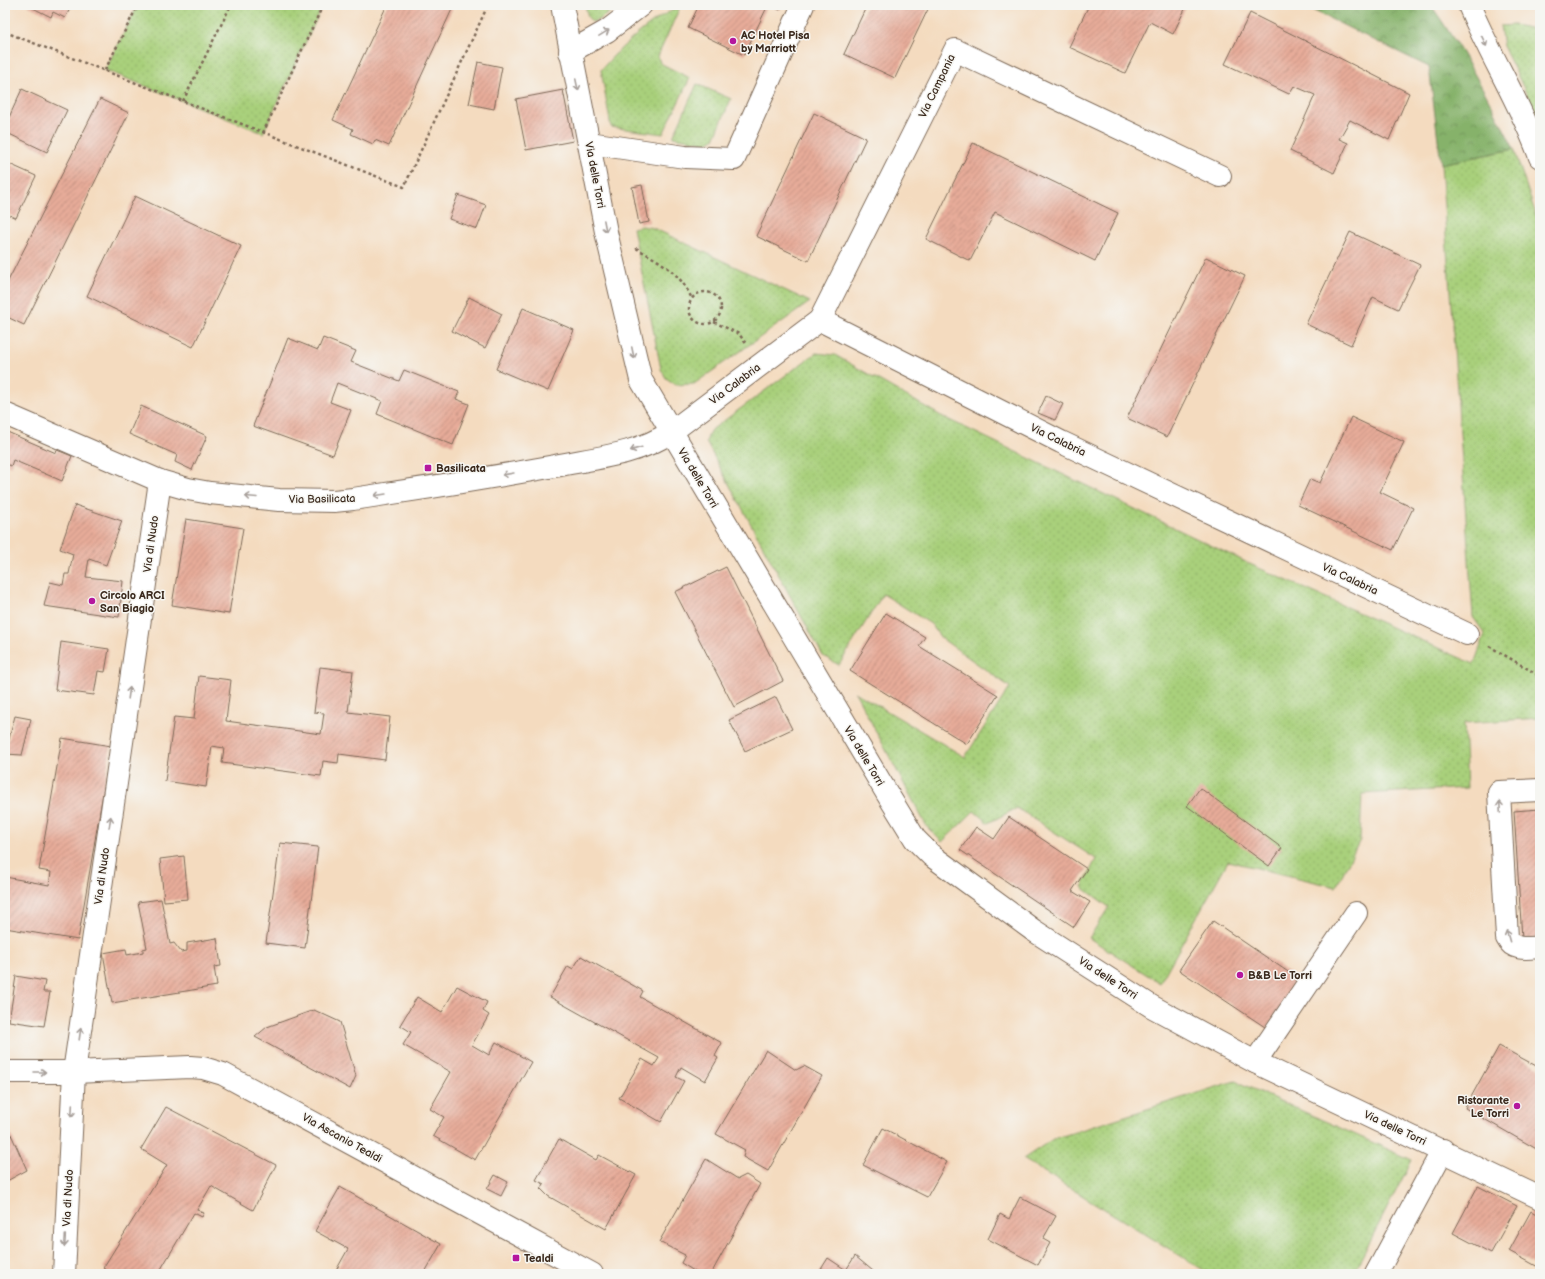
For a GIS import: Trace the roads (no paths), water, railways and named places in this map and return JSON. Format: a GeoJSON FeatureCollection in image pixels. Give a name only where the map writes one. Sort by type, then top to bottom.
{"type":"FeatureCollection","features":[{"type":"Feature","properties":{"kind":"street","name":"Via delle Torri"},"geometry":{"type":"LineString","coordinates":[[562,5],[606,232],[640,380],[888,795],[923,849],[1033,930],[1145,1002],[1255,1062],[1443,1150],[1540,1198]]}},
{"type":"Feature","properties":{"kind":"street"},"geometry":{"type":"LineString","coordinates":[[570,52],[607,31],[641,5]]}},
{"type":"Feature","properties":{"kind":"street"},"geometry":{"type":"LineString","coordinates":[[588,143],[685,157],[734,159],[803,5]]}},
{"type":"Feature","properties":{"kind":"street"},"geometry":{"type":"LineString","coordinates":[[1468,5],[1484,42],[1527,122],[1540,157]]}},
{"type":"Feature","properties":{"kind":"street","name":"Via Campania"},"geometry":{"type":"LineString","coordinates":[[820,320],[955,50],[1220,176]]}},
{"type":"Feature","properties":{"kind":"street","name":"Via Calabria"},"geometry":{"type":"LineString","coordinates":[[671,432],[820,320],[1068,446],[1467,634]]}},
{"type":"Feature","properties":{"kind":"street","name":"Via Basilicata"},"geometry":{"type":"LineString","coordinates":[[5,414],[160,481],[188,489],[210,493],[279,500],[334,501],[353,499],[609,455],[650,444],[671,432]]}},
{"type":"Feature","properties":{"kind":"street","name":"Via di Nudo"},"geometry":{"type":"LineString","coordinates":[[64,1274],[74,1072],[160,481]]}},
{"type":"Feature","properties":{"kind":"street"},"geometry":{"type":"LineString","coordinates":[[1540,790],[1499,792],[1507,938],[1518,948],[1540,947]]}},
{"type":"Feature","properties":{"kind":"street"},"geometry":{"type":"LineString","coordinates":[[1255,1062],[1356,913]]}},
{"type":"Feature","properties":{"kind":"street","name":"Via Ascanio Tealdi"},"geometry":{"type":"LineString","coordinates":[[5,1072],[74,1072],[190,1067],[203,1068],[223,1074],[592,1274]]}},
{"type":"Feature","properties":{"kind":"street"},"geometry":{"type":"LineString","coordinates":[[1376,1274],[1443,1150]]}},
{"type":"Feature","properties":{"kind":"place","name":"AC Hotel Pisa by Marriott"},"geometry":{"type":"Point","coordinates":[733,41]}},
{"type":"Feature","properties":{"kind":"place","name":"Basilicata"},"geometry":{"type":"Point","coordinates":[428,468]}},
{"type":"Feature","properties":{"kind":"place","name":"Circolo ARCI San Biagio"},"geometry":{"type":"Point","coordinates":[92,601]}},
{"type":"Feature","properties":{"kind":"place","name":"B&B Le Torri"},"geometry":{"type":"Point","coordinates":[1240,975]}},
{"type":"Feature","properties":{"kind":"place","name":"Ristorante Le Torri"},"geometry":{"type":"Point","coordinates":[1517,1106]}},
{"type":"Feature","properties":{"kind":"place","name":"Tealdi"},"geometry":{"type":"Point","coordinates":[516,1258]}}]}
